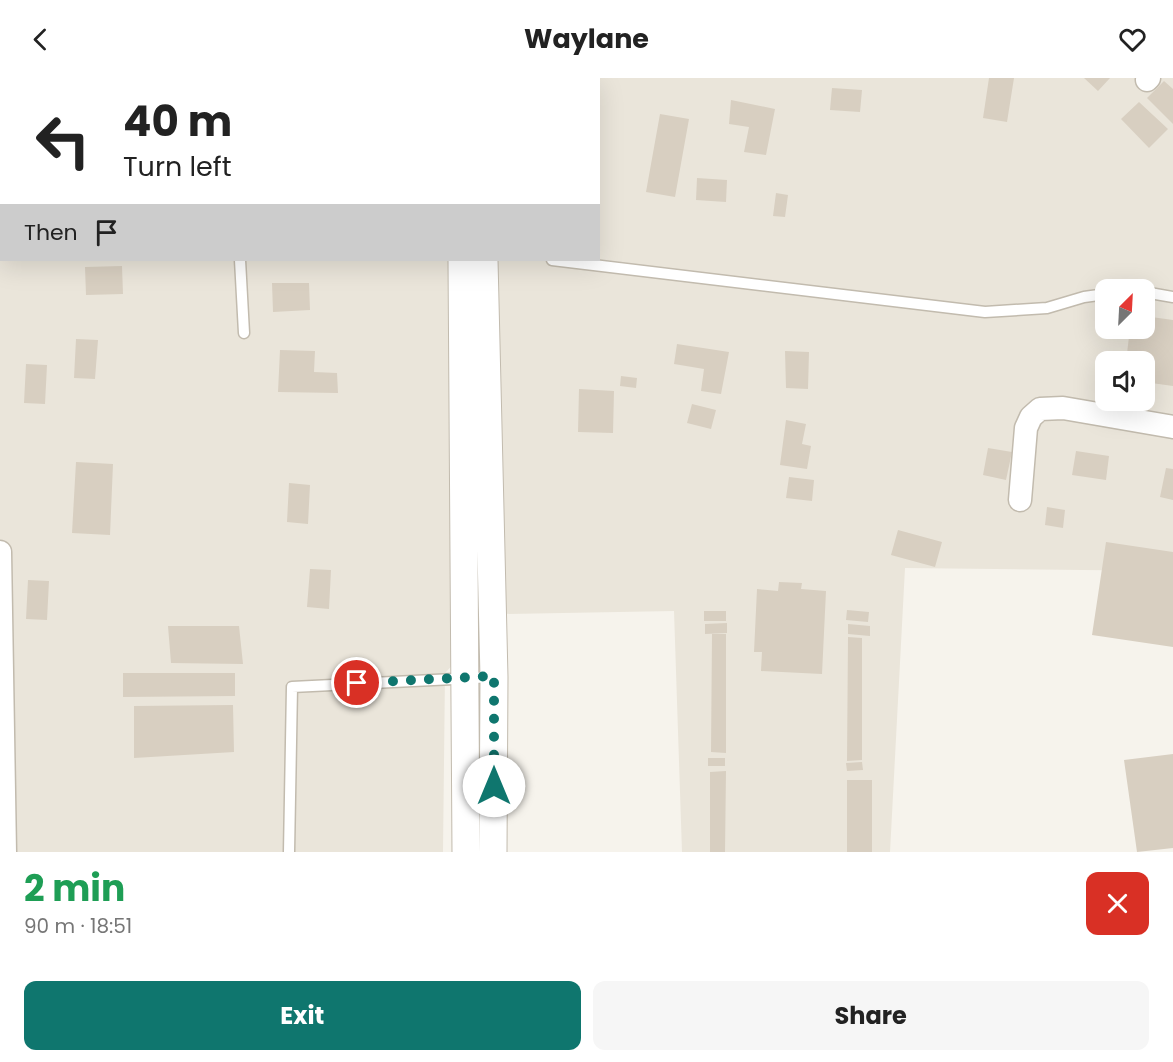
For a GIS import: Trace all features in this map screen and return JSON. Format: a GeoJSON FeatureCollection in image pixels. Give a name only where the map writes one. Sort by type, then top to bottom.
{"type":"FeatureCollection","features":[{"type":"Feature","properties":{"kind":"street"},"geometry":{"type":"LineString","coordinates":[[462,261],[467,676],[466,852]]}},
{"type":"Feature","properties":{"kind":"street"},"geometry":{"type":"LineString","coordinates":[[484,261],[494,676],[493,852]]}},
{"type":"Feature","properties":{"kind":"street"},"geometry":{"type":"LineString","coordinates":[[1020,500],[1026,428],[1031,417],[1040,409],[1063,408],[1173,427]]}},
{"type":"Feature","properties":{"kind":"street"},"geometry":{"type":"LineString","coordinates":[[0,552],[5,852]]}},
{"type":"Feature","properties":{"kind":"lane"},"geometry":{"type":"LineString","coordinates":[[240,261],[244,333]]}},
{"type":"Feature","properties":{"kind":"lane"},"geometry":{"type":"LineString","coordinates":[[560,261],[985,312],[1047,309],[1095,296]]}},
{"type":"Feature","properties":{"kind":"lane"},"geometry":{"type":"LineString","coordinates":[[1155,294],[1173,297]]}},
{"type":"Feature","properties":{"kind":"lane"},"geometry":{"type":"LineString","coordinates":[[289,852],[292,687],[494,676]]}},
{"type":"Feature","properties":{"kind":"shaded area"},"geometry":{"type":"Polygon","coordinates":[[[600,78],[1173,78],[1173,571],[905,568],[890,852],[682,852],[674,611],[501,614],[445,673],[443,852],[0,852],[0,261],[600,261],[600,78]]]}},
{"type":"Feature","properties":{"kind":"building"},"geometry":{"type":"Polygon","coordinates":[[[989,78],[1014,78],[1007,122],[983,118],[989,78]]]}},
{"type":"Feature","properties":{"kind":"building"},"geometry":{"type":"Polygon","coordinates":[[[1084,78],[1110,78],[1098,91],[1084,78]]]}},
{"type":"Feature","properties":{"kind":"building"},"geometry":{"type":"Polygon","coordinates":[[[1164,81],[1173,89],[1173,124],[1147,98],[1164,81]]]}},
{"type":"Feature","properties":{"kind":"building"},"geometry":{"type":"Polygon","coordinates":[[[832,88],[862,90],[860,112],[830,110],[832,88]]]}},
{"type":"Feature","properties":{"kind":"building"},"geometry":{"type":"Polygon","coordinates":[[[731,100],[775,109],[766,155],[744,152],[749,127],[729,124],[731,100]]]}},
{"type":"Feature","properties":{"kind":"building"},"geometry":{"type":"Polygon","coordinates":[[[1139,102],[1168,129],[1149,148],[1121,119],[1139,102]]]}},
{"type":"Feature","properties":{"kind":"building"},"geometry":{"type":"Polygon","coordinates":[[[660,114],[689,119],[675,197],[646,192],[660,114]]]}},
{"type":"Feature","properties":{"kind":"building"},"geometry":{"type":"Polygon","coordinates":[[[697,178],[727,180],[726,202],[696,200],[697,178]]]}},
{"type":"Feature","properties":{"kind":"building"},"geometry":{"type":"Polygon","coordinates":[[[776,193],[788,195],[785,217],[773,216],[776,193]]]}},
{"type":"Feature","properties":{"kind":"building"},"geometry":{"type":"Polygon","coordinates":[[[122,266],[123,294],[86,295],[85,267],[122,266]]]}},
{"type":"Feature","properties":{"kind":"building"},"geometry":{"type":"Polygon","coordinates":[[[272,283],[309,283],[310,310],[273,312],[272,283]]]}},
{"type":"Feature","properties":{"kind":"building"},"geometry":{"type":"Polygon","coordinates":[[[1155,318],[1173,320],[1173,386],[1155,384],[1155,351],[1127,351],[1129,339],[1155,339],[1155,318]]]}},
{"type":"Feature","properties":{"kind":"building"},"geometry":{"type":"Polygon","coordinates":[[[76,339],[98,340],[95,379],[74,378],[76,339]]]}},
{"type":"Feature","properties":{"kind":"building"},"geometry":{"type":"Polygon","coordinates":[[[677,344],[729,352],[721,394],[701,391],[704,369],[674,364],[677,344]]]}},
{"type":"Feature","properties":{"kind":"building"},"geometry":{"type":"Polygon","coordinates":[[[280,350],[315,351],[314,372],[337,373],[338,393],[278,392],[280,350]]]}},
{"type":"Feature","properties":{"kind":"building"},"geometry":{"type":"Polygon","coordinates":[[[785,351],[809,352],[808,389],[786,388],[785,351]]]}},
{"type":"Feature","properties":{"kind":"building"},"geometry":{"type":"Polygon","coordinates":[[[26,364],[47,365],[45,404],[24,403],[26,364]]]}},
{"type":"Feature","properties":{"kind":"building"},"geometry":{"type":"Polygon","coordinates":[[[621,376],[637,378],[636,388],[620,386],[621,376]]]}},
{"type":"Feature","properties":{"kind":"building"},"geometry":{"type":"Polygon","coordinates":[[[579,389],[614,391],[613,433],[578,432],[579,389]]]}},
{"type":"Feature","properties":{"kind":"building"},"geometry":{"type":"Polygon","coordinates":[[[692,404],[716,410],[711,429],[687,423],[692,404]]]}},
{"type":"Feature","properties":{"kind":"building"},"geometry":{"type":"Polygon","coordinates":[[[786,420],[806,424],[802,444],[811,446],[807,469],[780,465],[786,420]]]}},
{"type":"Feature","properties":{"kind":"building"},"geometry":{"type":"Polygon","coordinates":[[[988,448],[1012,452],[1006,480],[983,475],[988,448]]]}},
{"type":"Feature","properties":{"kind":"building"},"geometry":{"type":"Polygon","coordinates":[[[1076,451],[1109,456],[1106,480],[1072,475],[1076,451]]]}},
{"type":"Feature","properties":{"kind":"building"},"geometry":{"type":"Polygon","coordinates":[[[76,462],[113,464],[110,535],[72,533],[76,462]]]}},
{"type":"Feature","properties":{"kind":"building"},"geometry":{"type":"Polygon","coordinates":[[[1166,468],[1173,469],[1173,500],[1160,497],[1166,468]]]}},
{"type":"Feature","properties":{"kind":"building"},"geometry":{"type":"Polygon","coordinates":[[[789,477],[814,480],[812,501],[786,498],[789,477]]]}},
{"type":"Feature","properties":{"kind":"building"},"geometry":{"type":"Polygon","coordinates":[[[289,483],[310,485],[308,524],[287,522],[289,483]]]}},
{"type":"Feature","properties":{"kind":"building"},"geometry":{"type":"Polygon","coordinates":[[[1047,507],[1065,510],[1063,528],[1045,525],[1047,507]]]}},
{"type":"Feature","properties":{"kind":"building"},"geometry":{"type":"Polygon","coordinates":[[[898,530],[942,542],[935,567],[891,555],[898,530]]]}},
{"type":"Feature","properties":{"kind":"building"},"geometry":{"type":"Polygon","coordinates":[[[1106,542],[1173,552],[1173,647],[1092,635],[1106,542]]]}},
{"type":"Feature","properties":{"kind":"building"},"geometry":{"type":"Polygon","coordinates":[[[310,569],[331,570],[329,609],[307,607],[310,569]]]}},
{"type":"Feature","properties":{"kind":"building"},"geometry":{"type":"Polygon","coordinates":[[[28,580],[49,581],[47,620],[26,619],[28,580]]]}},
{"type":"Feature","properties":{"kind":"building"},"geometry":{"type":"Polygon","coordinates":[[[779,582],[802,583],[801,589],[826,591],[822,674],[761,671],[762,652],[754,652],[757,589],[778,591],[779,582]]]}},
{"type":"Feature","properties":{"kind":"building"},"geometry":{"type":"Polygon","coordinates":[[[847,610],[869,612],[868,622],[846,620],[847,610]]]}},
{"type":"Feature","properties":{"kind":"building"},"geometry":{"type":"Polygon","coordinates":[[[704,611],[726,611],[726,621],[704,621],[704,611]]]}},
{"type":"Feature","properties":{"kind":"building"},"geometry":{"type":"Polygon","coordinates":[[[727,623],[727,633],[705,634],[705,624],[727,623]]]}},
{"type":"Feature","properties":{"kind":"building"},"geometry":{"type":"Polygon","coordinates":[[[848,624],[870,626],[870,636],[848,634],[848,624]]]}},
{"type":"Feature","properties":{"kind":"building"},"geometry":{"type":"Polygon","coordinates":[[[168,626],[239,626],[243,664],[171,663],[168,626]]]}},
{"type":"Feature","properties":{"kind":"building"},"geometry":{"type":"Polygon","coordinates":[[[712,634],[726,634],[726,753],[711,752],[712,634]]]}},
{"type":"Feature","properties":{"kind":"building"},"geometry":{"type":"Polygon","coordinates":[[[848,637],[862,638],[862,760],[847,761],[848,637]]]}},
{"type":"Feature","properties":{"kind":"building"},"geometry":{"type":"Polygon","coordinates":[[[123,673],[235,673],[235,696],[123,697],[123,673]]]}},
{"type":"Feature","properties":{"kind":"building"},"geometry":{"type":"Polygon","coordinates":[[[233,705],[234,752],[134,758],[134,706],[233,705]]]}},
{"type":"Feature","properties":{"kind":"building"},"geometry":{"type":"Polygon","coordinates":[[[1173,754],[1173,848],[1137,852],[1124,760],[1173,754]]]}},
{"type":"Feature","properties":{"kind":"building"},"geometry":{"type":"Polygon","coordinates":[[[708,758],[725,758],[725,766],[708,766],[708,758]]]}},
{"type":"Feature","properties":{"kind":"building"},"geometry":{"type":"Polygon","coordinates":[[[862,762],[863,770],[847,771],[846,763],[862,762]]]}},
{"type":"Feature","properties":{"kind":"building"},"geometry":{"type":"Polygon","coordinates":[[[726,771],[725,852],[710,852],[710,772],[726,771]]]}},
{"type":"Feature","properties":{"kind":"building"},"geometry":{"type":"Polygon","coordinates":[[[847,780],[872,780],[872,852],[847,852],[847,780]]]}},
{"type":"Feature","properties":{"kind":"route"},"geometry":{"type":"LineString","coordinates":[[357,683],[494,676],[494,786]]}}]}
